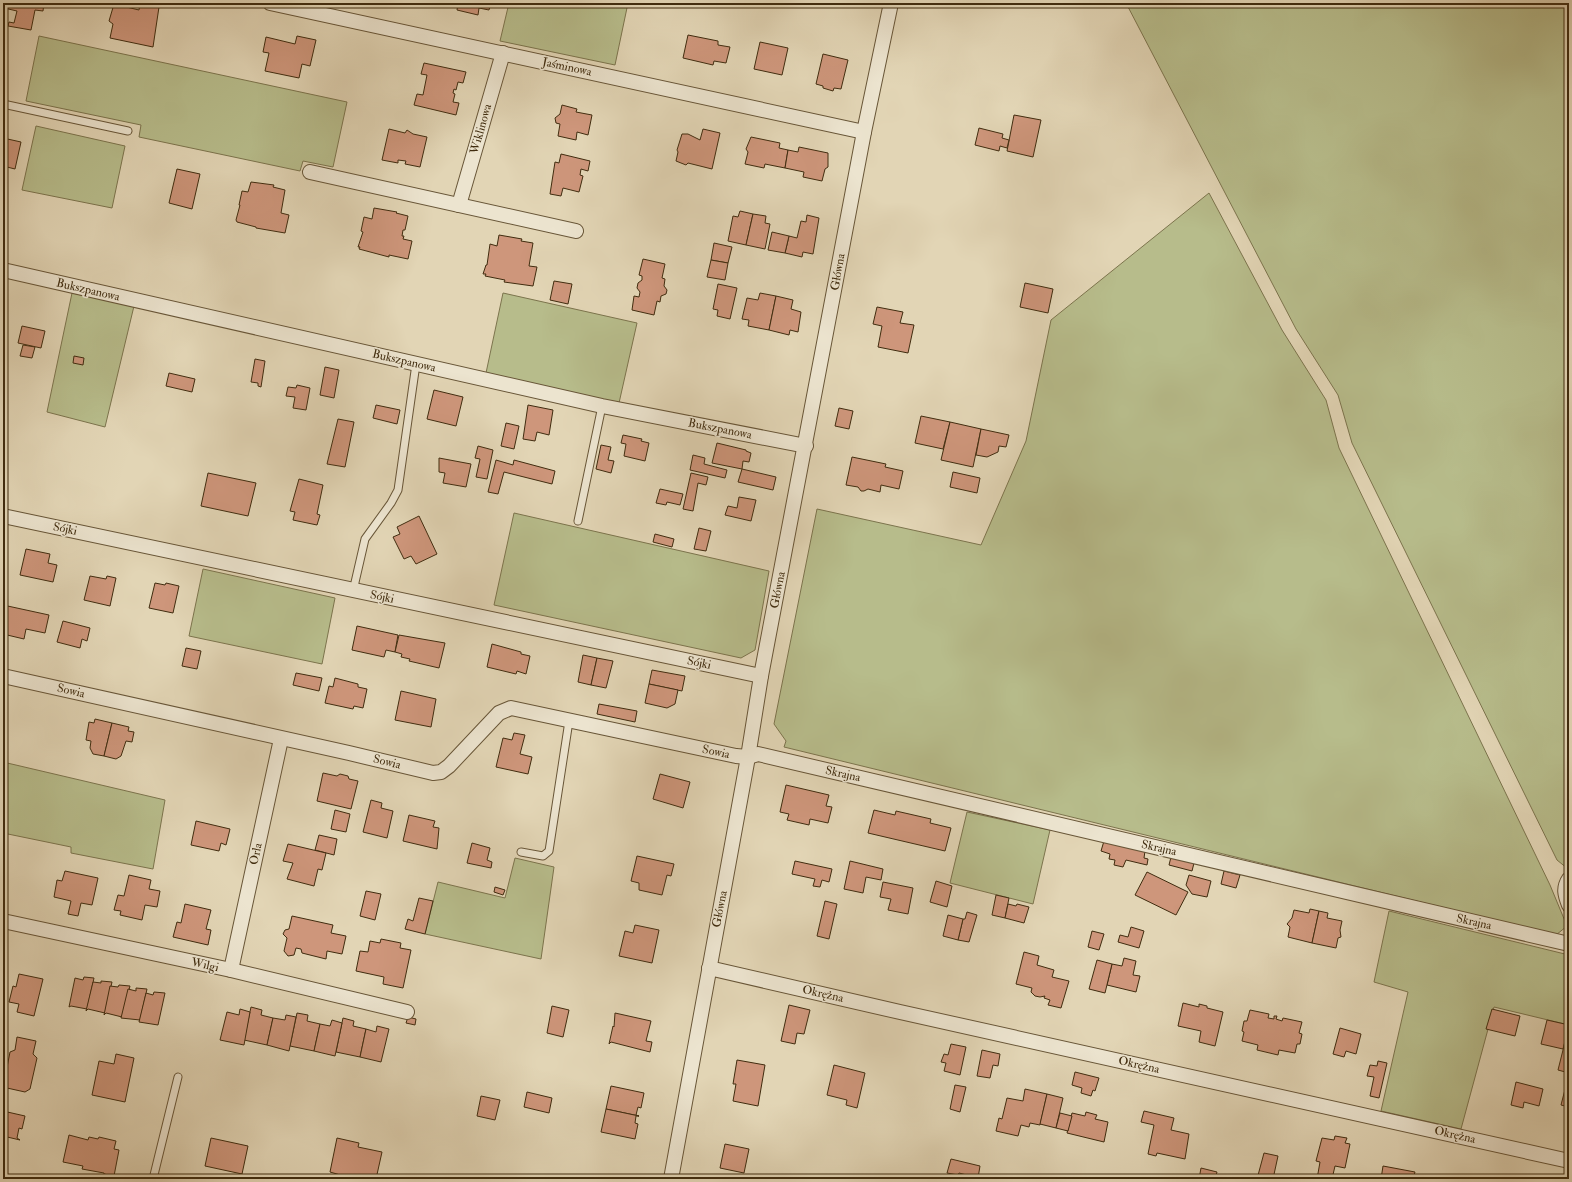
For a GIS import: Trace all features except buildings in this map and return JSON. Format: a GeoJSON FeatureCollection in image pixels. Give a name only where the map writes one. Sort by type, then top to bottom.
{"type":"FeatureCollection","features":[{"type":"Feature","properties":{"kind":"street","name":"Jaśminowa"},"geometry":{"type":"LineString","coordinates":[[270,3],[864,132]]}},
{"type":"Feature","properties":{"kind":"street","name":"Główna"},"geometry":{"type":"LineString","coordinates":[[671,1179],[748,757],[761,676],[806,446],[864,132],[892,3]]}},
{"type":"Feature","properties":{"kind":"street","name":"Wiklinowa"},"geometry":{"type":"LineString","coordinates":[[459,205],[504,53]]}},
{"type":"Feature","properties":{"kind":"street"},"geometry":{"type":"LineString","coordinates":[[310,172],[576,231]]}},
{"type":"Feature","properties":{"kind":"street","name":"Bukszpanowa"},"geometry":{"type":"LineString","coordinates":[[3,270],[602,406],[806,446]]}},
{"type":"Feature","properties":{"kind":"street","name":"Sójki"},"geometry":{"type":"LineString","coordinates":[[3,516],[761,676]]}},
{"type":"Feature","properties":{"kind":"street","name":"Sowia"},"geometry":{"type":"LineString","coordinates":[[3,676],[433,773],[441,772],[449,766],[499,714],[512,708],[736,756],[748,757]]}},
{"type":"Feature","properties":{"kind":"street","name":"Orla"},"geometry":{"type":"LineString","coordinates":[[231,970],[281,738]]}},
{"type":"Feature","properties":{"kind":"street","name":"Skrajna"},"geometry":{"type":"LineString","coordinates":[[748,757],[758,754],[1569,944]]}},
{"type":"Feature","properties":{"kind":"street"},"geometry":{"type":"LineString","coordinates":[[1567,882],[1564,894],[1569,905]]}},
{"type":"Feature","properties":{"kind":"street","name":"Wilgi"},"geometry":{"type":"LineString","coordinates":[[3,921],[231,970],[407,1012]]}},
{"type":"Feature","properties":{"kind":"street","name":"Okrężna"},"geometry":{"type":"LineString","coordinates":[[709,968],[1569,1161]]}},
{"type":"Feature","properties":{"kind":"lane"},"geometry":{"type":"LineString","coordinates":[[3,104],[128,131]]}},
{"type":"Feature","properties":{"kind":"lane"},"geometry":{"type":"LineString","coordinates":[[353,591],[365,539],[391,503],[398,490],[416,364]]}},
{"type":"Feature","properties":{"kind":"lane"},"geometry":{"type":"LineString","coordinates":[[578,521],[602,406]]}},
{"type":"Feature","properties":{"kind":"lane"},"geometry":{"type":"LineString","coordinates":[[521,852],[543,856],[549,851],[569,721]]}},
{"type":"Feature","properties":{"kind":"lane"},"geometry":{"type":"LineString","coordinates":[[153,1179],[178,1077]]}},
{"type":"Feature","properties":{"kind":"green space"},"geometry":{"type":"Polygon","coordinates":[[[509,3],[628,3],[615,65],[500,41],[509,3]]]}},
{"type":"Feature","properties":{"kind":"green space"},"geometry":{"type":"Polygon","coordinates":[[[1126,3],[1569,3],[1568,869],[1557,860],[1352,443],[1338,395],[1296,329],[1126,3]]]}},
{"type":"Feature","properties":{"kind":"green space"},"geometry":{"type":"Polygon","coordinates":[[[39,36],[347,102],[333,167],[303,161],[300,171],[139,137],[141,125],[26,101],[39,36]]]}},
{"type":"Feature","properties":{"kind":"green space"},"geometry":{"type":"Polygon","coordinates":[[[36,126],[125,146],[112,208],[22,190],[36,126]]]}},
{"type":"Feature","properties":{"kind":"green space"},"geometry":{"type":"Polygon","coordinates":[[[1209,193],[1282,330],[1326,400],[1339,448],[1550,885],[1567,926],[1556,935],[784,747],[786,741],[774,724],[817,509],[981,545],[1026,441],[1051,320],[1209,193]]]}},
{"type":"Feature","properties":{"kind":"green space"},"geometry":{"type":"Polygon","coordinates":[[[72,293],[134,306],[105,427],[47,412],[72,293]]]}},
{"type":"Feature","properties":{"kind":"green space"},"geometry":{"type":"Polygon","coordinates":[[[503,293],[637,323],[619,403],[486,373],[503,293]]]}},
{"type":"Feature","properties":{"kind":"green space"},"geometry":{"type":"Polygon","coordinates":[[[514,513],[769,571],[755,650],[741,658],[494,605],[514,513]]]}},
{"type":"Feature","properties":{"kind":"green space"},"geometry":{"type":"Polygon","coordinates":[[[203,569],[335,598],[322,664],[189,636],[203,569]]]}},
{"type":"Feature","properties":{"kind":"green space"},"geometry":{"type":"Polygon","coordinates":[[[3,762],[165,800],[153,869],[71,853],[71,847],[3,833],[3,762]]]}},
{"type":"Feature","properties":{"kind":"green space"},"geometry":{"type":"Polygon","coordinates":[[[967,812],[1050,830],[1033,904],[950,883],[967,812]]]}},
{"type":"Feature","properties":{"kind":"green space"},"geometry":{"type":"Polygon","coordinates":[[[515,858],[554,867],[541,959],[425,934],[438,882],[505,898],[515,858]]]}},
{"type":"Feature","properties":{"kind":"green space"},"geometry":{"type":"Polygon","coordinates":[[[1389,911],[1569,955],[1569,1025],[1494,1007],[1461,1129],[1381,1111],[1408,992],[1374,982],[1389,911]]]}}]}
